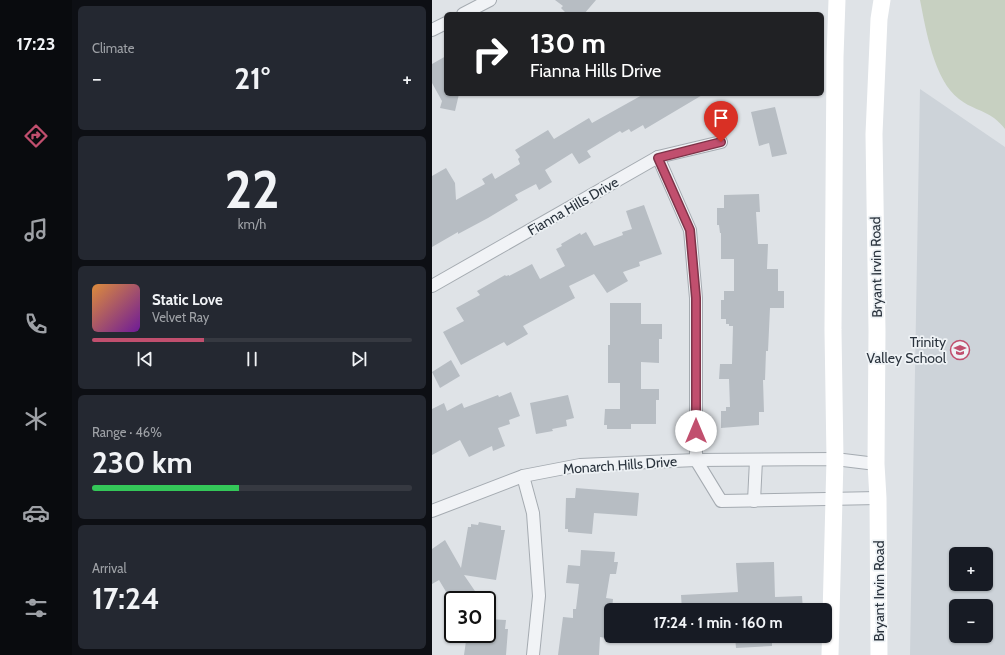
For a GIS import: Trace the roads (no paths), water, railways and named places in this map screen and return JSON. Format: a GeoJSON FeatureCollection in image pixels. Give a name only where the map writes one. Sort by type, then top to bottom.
{"type":"FeatureCollection","features":[{"type":"Feature","properties":{"kind":"main road"},"geometry":{"type":"LineString","coordinates":[[830,655],[835,459],[833,330],[834,57],[838,0]]}},
{"type":"Feature","properties":{"kind":"main road","name":"Bryant Irvin Road"},"geometry":{"type":"LineString","coordinates":[[879,655],[874,134],[879,19],[882,0]]}},
{"type":"Feature","properties":{"kind":"street"},"geometry":{"type":"LineString","coordinates":[[467,12],[490,0]]}},
{"type":"Feature","properties":{"kind":"street"},"geometry":{"type":"LineString","coordinates":[[432,30],[444,24]]}},
{"type":"Feature","properties":{"kind":"street","name":"Fianna Hills Drive"},"geometry":{"type":"LineString","coordinates":[[432,286],[658,158],[721,142]]}},
{"type":"Feature","properties":{"kind":"street"},"geometry":{"type":"LineString","coordinates":[[658,158],[690,230],[696,298],[696,460]]}},
{"type":"Feature","properties":{"kind":"street","name":"Monarch Hills Drive"},"geometry":{"type":"LineString","coordinates":[[432,511],[523,476],[580,465],[696,460],[835,459],[876,464]]}},
{"type":"Feature","properties":{"kind":"street","name":"Monarch Hills Drive"},"geometry":{"type":"LineString","coordinates":[[696,460],[721,501],[878,498]]}},
{"type":"Feature","properties":{"kind":"street"},"geometry":{"type":"LineString","coordinates":[[754,501],[756,460]]}},
{"type":"Feature","properties":{"kind":"street"},"geometry":{"type":"LineString","coordinates":[[523,476],[533,513],[540,596],[533,655]]}},
{"type":"Feature","properties":{"kind":"place","name":"Trinity Valley School"},"geometry":{"type":"Point","coordinates":[960,350]}}]}
